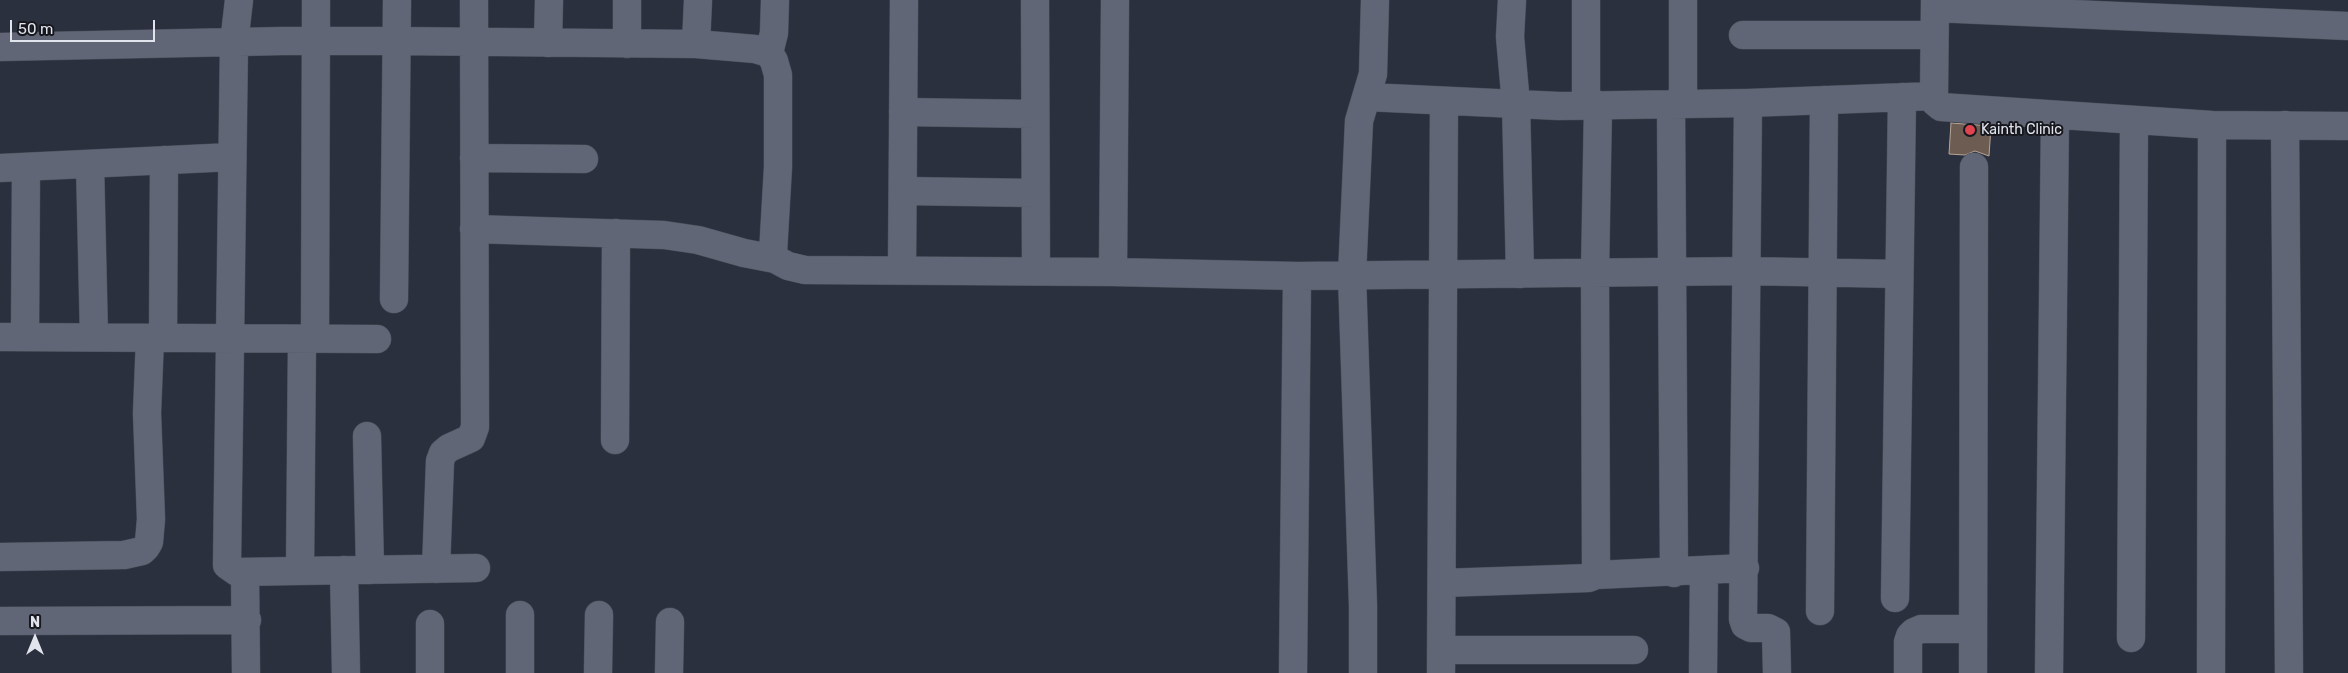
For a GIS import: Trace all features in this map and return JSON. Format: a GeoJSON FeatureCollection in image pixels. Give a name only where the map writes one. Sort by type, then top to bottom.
{"type":"FeatureCollection","features":[{"type":"Feature","properties":{"kind":"street"},"geometry":{"type":"LineString","coordinates":[[239,0],[234,42],[227,565],[237,572],[476,568]]}},
{"type":"Feature","properties":{"kind":"street"},"geometry":{"type":"LineString","coordinates":[[300,571],[309,339],[316,0]]}},
{"type":"Feature","properties":{"kind":"street"},"geometry":{"type":"LineString","coordinates":[[394,299],[397,0]]}},
{"type":"Feature","properties":{"kind":"street"},"geometry":{"type":"LineString","coordinates":[[436,569],[440,461],[443,453],[449,448],[471,438],[474,427],[474,0]]}},
{"type":"Feature","properties":{"kind":"street"},"geometry":{"type":"LineString","coordinates":[[548,43],[549,0]]}},
{"type":"Feature","properties":{"kind":"street"},"geometry":{"type":"LineString","coordinates":[[627,0],[627,44]]}},
{"type":"Feature","properties":{"kind":"street"},"geometry":{"type":"LineString","coordinates":[[696,44],[698,0]]}},
{"type":"Feature","properties":{"kind":"street"},"geometry":{"type":"LineString","coordinates":[[769,54],[774,33],[775,0]]}},
{"type":"Feature","properties":{"kind":"street"},"geometry":{"type":"LineString","coordinates":[[902,270],[904,0]]}},
{"type":"Feature","properties":{"kind":"street"},"geometry":{"type":"LineString","coordinates":[[1035,0],[1036,271]]}},
{"type":"Feature","properties":{"kind":"street"},"geometry":{"type":"LineString","coordinates":[[1113,272],[1115,0]]}},
{"type":"Feature","properties":{"kind":"street"},"geometry":{"type":"LineString","coordinates":[[1362,673],[1363,606],[1352,275],[1360,121],[1373,74],[1375,0]]}},
{"type":"Feature","properties":{"kind":"street"},"geometry":{"type":"LineString","coordinates":[[1512,0],[1510,37],[1516,104],[1520,274]]}},
{"type":"Feature","properties":{"kind":"street"},"geometry":{"type":"LineString","coordinates":[[1586,0],[1592,106],[1595,273],[1596,575]]}},
{"type":"Feature","properties":{"kind":"street"},"geometry":{"type":"LineString","coordinates":[[1674,573],[1672,272],[1677,104],[1683,0]]}},
{"type":"Feature","properties":{"kind":"street"},"geometry":{"type":"LineString","coordinates":[[1935,14],[1934,96],[1935,102],[1940,107],[2212,125],[2348,126]]}},
{"type":"Feature","properties":{"kind":"street"},"geometry":{"type":"LineString","coordinates":[[1743,35],[1935,14],[2348,26]]}},
{"type":"Feature","properties":{"kind":"street"},"geometry":{"type":"LineString","coordinates":[[0,48],[234,42],[397,41],[696,44],[755,49],[769,54],[774,61],[778,75],[778,167],[773,244],[775,259]]}},
{"type":"Feature","properties":{"kind":"street"},"geometry":{"type":"LineString","coordinates":[[1367,97],[1592,106],[1748,103],[1934,96]]}},
{"type":"Feature","properties":{"kind":"street"},"geometry":{"type":"LineString","coordinates":[[1895,598],[1902,97]]}},
{"type":"Feature","properties":{"kind":"street"},"geometry":{"type":"LineString","coordinates":[[1444,100],[1441,662],[1634,650]]}},
{"type":"Feature","properties":{"kind":"street"},"geometry":{"type":"LineString","coordinates":[[1820,611],[1824,100]]}},
{"type":"Feature","properties":{"kind":"street"},"geometry":{"type":"LineString","coordinates":[[1748,103],[1743,619],[1745,625],[1752,628],[1768,628],[1776,632],[1776,673]]}},
{"type":"Feature","properties":{"kind":"street"},"geometry":{"type":"LineString","coordinates":[[903,112],[1035,114]]}},
{"type":"Feature","properties":{"kind":"street"},"geometry":{"type":"LineString","coordinates":[[2049,673],[2055,116]]}},
{"type":"Feature","properties":{"kind":"street"},"geometry":{"type":"LineString","coordinates":[[2131,638],[2134,120]]}},
{"type":"Feature","properties":{"kind":"street"},"geometry":{"type":"LineString","coordinates":[[2211,673],[2212,125]]}},
{"type":"Feature","properties":{"kind":"street"},"geometry":{"type":"LineString","coordinates":[[2285,125],[2289,673]]}},
{"type":"Feature","properties":{"kind":"street"},"geometry":{"type":"LineString","coordinates":[[232,157],[13,167],[12,337],[377,339]]}},
{"type":"Feature","properties":{"kind":"street"},"geometry":{"type":"LineString","coordinates":[[474,158],[584,159]]}},
{"type":"Feature","properties":{"kind":"street"},"geometry":{"type":"LineString","coordinates":[[0,557],[124,555],[142,551],[149,542],[151,520],[147,413],[157,338],[164,160]]}},
{"type":"Feature","properties":{"kind":"street"},"geometry":{"type":"LineString","coordinates":[[90,164],[94,337]]}},
{"type":"Feature","properties":{"kind":"street"},"geometry":{"type":"LineString","coordinates":[[1973,673],[1974,167]]}},
{"type":"Feature","properties":{"kind":"street"},"geometry":{"type":"LineString","coordinates":[[903,191],[1035,193]]}},
{"type":"Feature","properties":{"kind":"street"},"geometry":{"type":"LineString","coordinates":[[474,229],[664,235],[698,240],[744,253],[775,259],[788,266],[804,270],[1036,271],[1297,276],[1747,271],[1899,274]]}},
{"type":"Feature","properties":{"kind":"street"},"geometry":{"type":"LineString","coordinates":[[615,440],[616,233]]}},
{"type":"Feature","properties":{"kind":"street"},"geometry":{"type":"LineString","coordinates":[[1294,673],[1297,276]]}},
{"type":"Feature","properties":{"kind":"street"},"geometry":{"type":"LineString","coordinates":[[346,673],[368,436]]}},
{"type":"Feature","properties":{"kind":"street"},"geometry":{"type":"LineString","coordinates":[[1442,583],[1589,578],[1596,575],[1674,573],[1744,568]]}},
{"type":"Feature","properties":{"kind":"street"},"geometry":{"type":"LineString","coordinates":[[1703,673],[1704,571]]}},
{"type":"Feature","properties":{"kind":"street"},"geometry":{"type":"LineString","coordinates":[[245,572],[246,673]]}},
{"type":"Feature","properties":{"kind":"street"},"geometry":{"type":"LineString","coordinates":[[520,615],[520,673]]}},
{"type":"Feature","properties":{"kind":"street"},"geometry":{"type":"LineString","coordinates":[[598,615],[598,673]]}},
{"type":"Feature","properties":{"kind":"street"},"geometry":{"type":"LineString","coordinates":[[0,621],[246,620]]}},
{"type":"Feature","properties":{"kind":"street"},"geometry":{"type":"LineString","coordinates":[[670,622],[670,673]]}},
{"type":"Feature","properties":{"kind":"street"},"geometry":{"type":"LineString","coordinates":[[430,624],[430,673]]}},
{"type":"Feature","properties":{"kind":"street"},"geometry":{"type":"LineString","coordinates":[[1908,673],[1908,642],[1914,632],[1921,629],[1973,629]]}},
{"type":"Feature","properties":{"kind":"building"},"geometry":{"type":"Polygon","coordinates":[[[1951,123],[1991,126],[1989,156],[1975,151],[1965,155],[1949,154],[1951,123]]]}},
{"type":"Feature","properties":{"kind":"place","name":"Kainth Clinic"},"geometry":{"type":"Point","coordinates":[1970,130]}}]}
